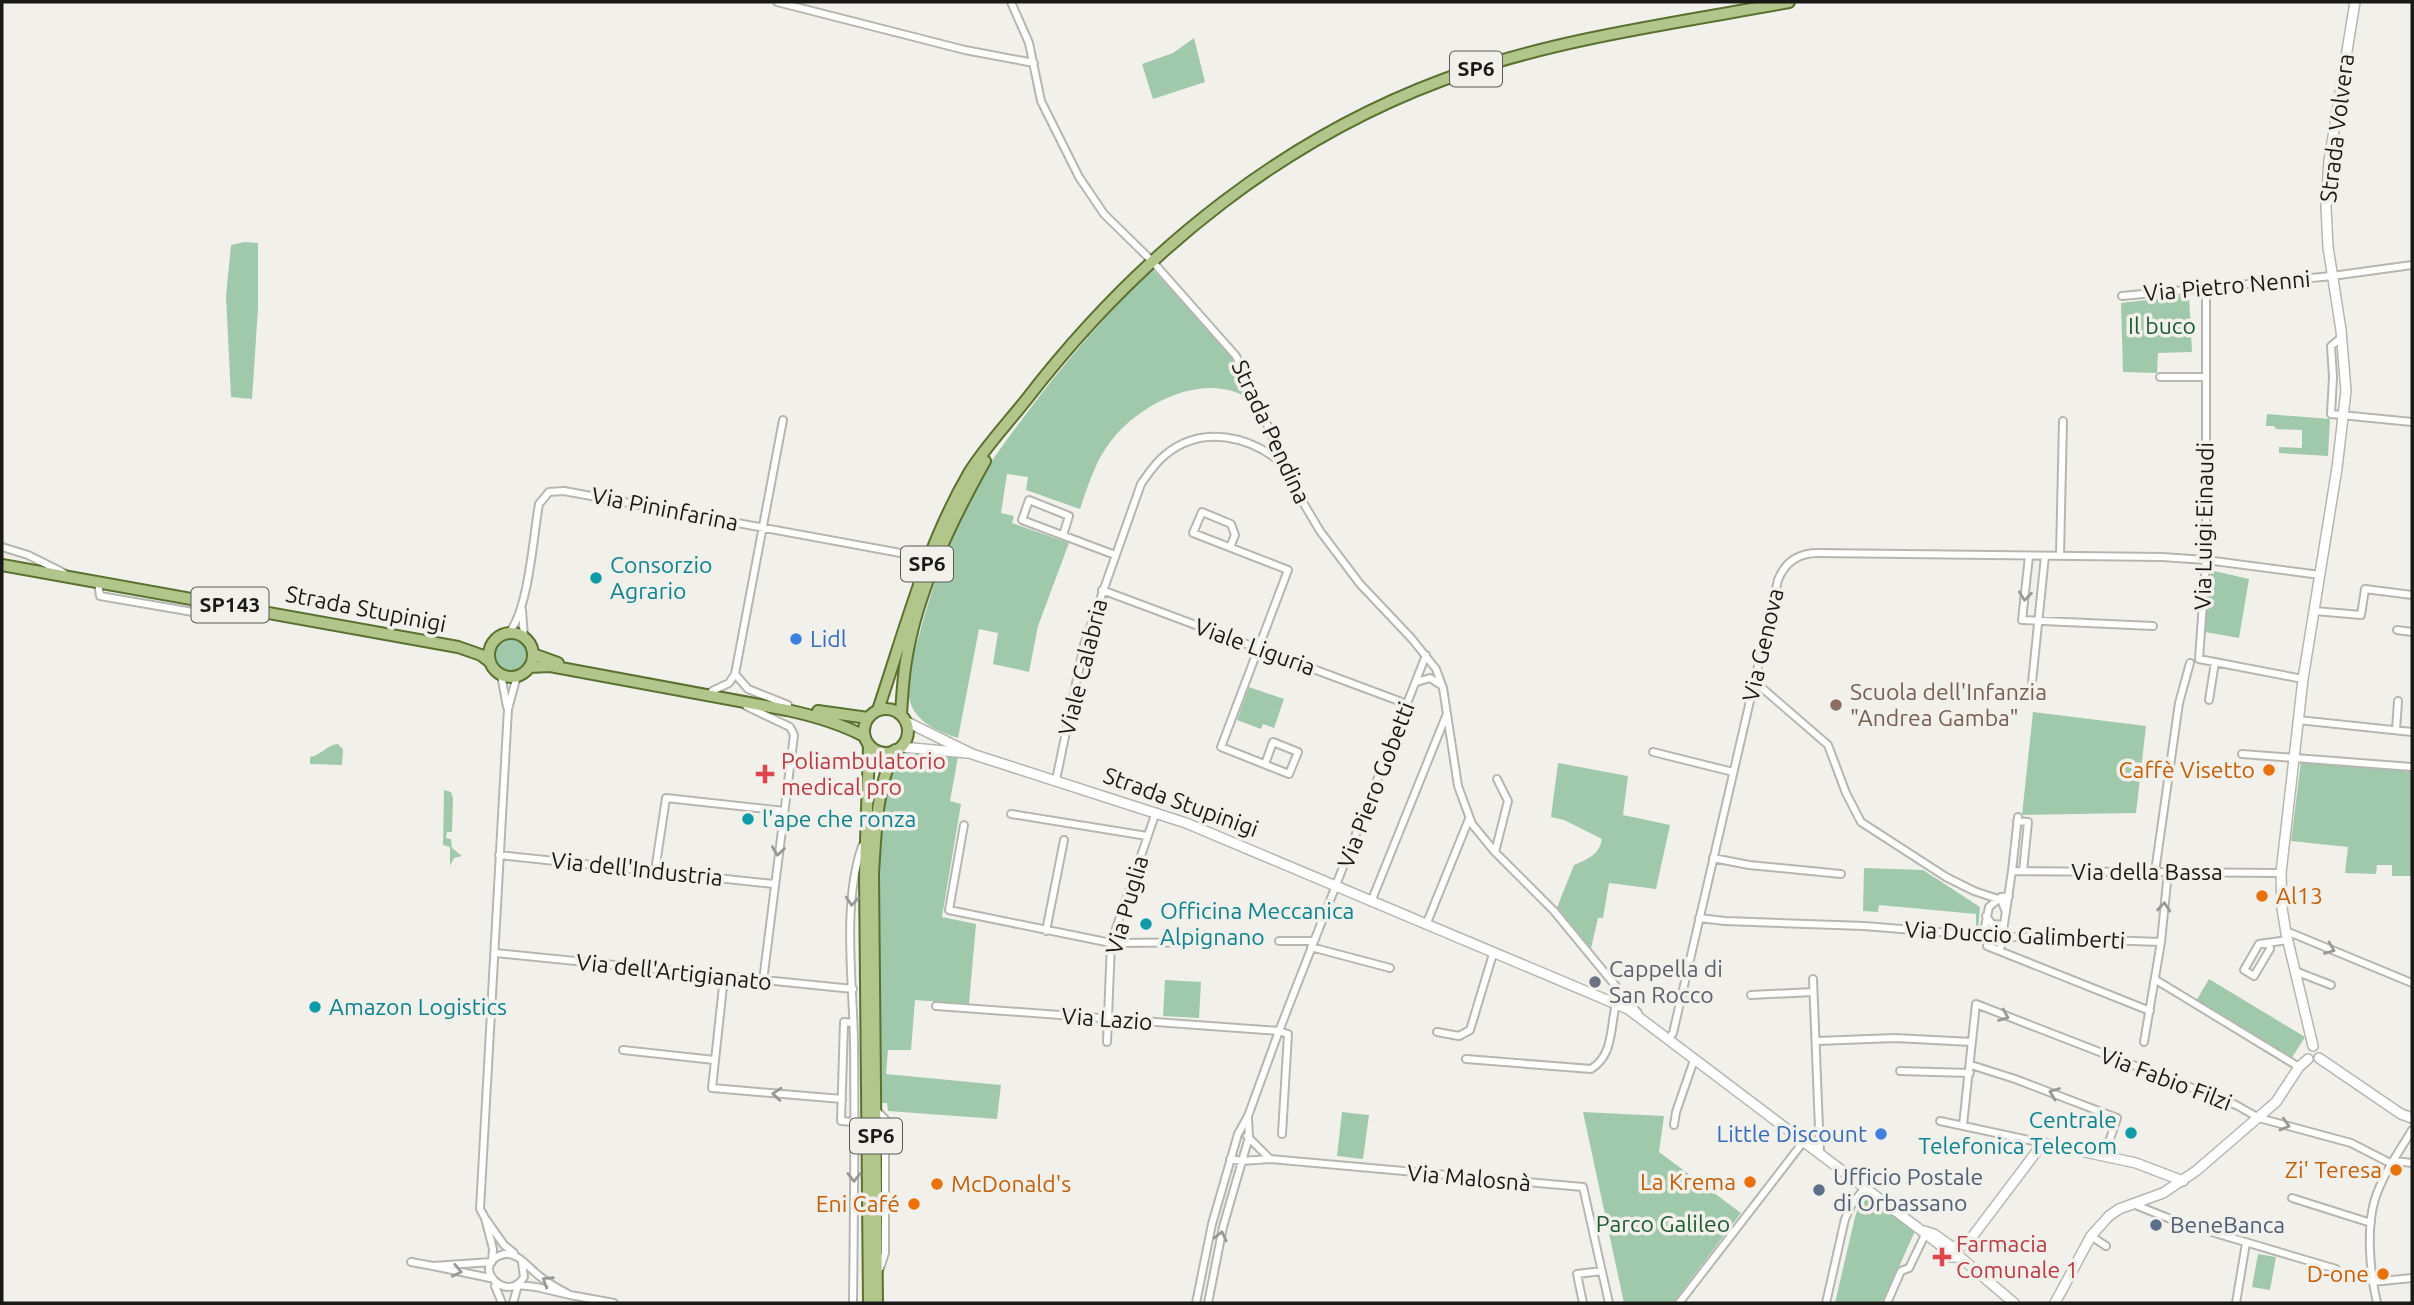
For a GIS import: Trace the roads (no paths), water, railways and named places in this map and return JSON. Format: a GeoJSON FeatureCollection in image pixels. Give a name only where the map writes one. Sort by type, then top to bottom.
{"type":"FeatureCollection","features":[{"type":"Feature","properties":{"kind":"main road","name":"SP6"},"geometry":{"type":"LineString","coordinates":[[878,710],[916,591],[935,542],[969,474],[1073,343],[1152,261],[1197,221],[1256,176],[1321,136],[1396,99],[1468,71],[1556,47],[1789,2]]}},
{"type":"Feature","properties":{"kind":"main road","name":"SP6"},"geometry":{"type":"LineString","coordinates":[[877,1303],[873,873],[877,809],[886,770],[907,735],[903,718],[906,660],[924,592],[944,543],[1002,431]]}},
{"type":"Feature","properties":{"kind":"main road","name":"Strada Stupinigi"},"geometry":{"type":"LineString","coordinates":[[2,565],[458,648],[481,656],[501,675]]}},
{"type":"Feature","properties":{"kind":"main road"},"geometry":{"type":"LineString","coordinates":[[509,633],[524,638],[533,654],[552,662],[868,718],[878,710],[890,709],[903,718]]}},
{"type":"Feature","properties":{"kind":"main road","name":"Strada Stupinigi"},"geometry":{"type":"LineString","coordinates":[[458,648],[483,646],[509,633]]}},
{"type":"Feature","properties":{"kind":"main road"},"geometry":{"type":"LineString","coordinates":[[490,663],[493,643]]}},
{"type":"Feature","properties":{"kind":"main road"},"geometry":{"type":"LineString","coordinates":[[529,667],[533,654]]}},
{"type":"Feature","properties":{"kind":"main road"},"geometry":{"type":"LineString","coordinates":[[501,675],[517,676],[529,667],[550,666],[732,699],[820,717],[845,726],[881,752],[898,749]]}},
{"type":"Feature","properties":{"kind":"main road","name":"SP6"},"geometry":{"type":"LineString","coordinates":[[868,718],[865,724],[865,956],[869,1303]]}},
{"type":"Feature","properties":{"kind":"street"},"geometry":{"type":"LineString","coordinates":[[777,2],[965,50],[1034,63]]}},
{"type":"Feature","properties":{"kind":"street","name":"Strada Pendina"},"geometry":{"type":"LineString","coordinates":[[1011,2],[1029,43],[1041,101],[1079,177],[1104,214],[1152,261],[1236,356],[1304,505],[1360,584],[1436,669],[1442,687],[1458,786],[1469,819],[1495,852],[1554,912],[1644,1020]]}},
{"type":"Feature","properties":{"kind":"street","name":"Strada Volvera"},"geometry":{"type":"LineString","coordinates":[[2313,1046],[2287,937],[2282,908],[2281,873],[2298,720],[2347,376],[2328,247],[2326,207],[2329,161],[2355,2]]}},
{"type":"Feature","properties":{"kind":"street","name":"Via Pietro Nenni"},"geometry":{"type":"LineString","coordinates":[[2122,296],[2332,276],[2412,265]]}},
{"type":"Feature","properties":{"kind":"street","name":"Via Luigi Einaudi"},"geometry":{"type":"LineString","coordinates":[[2206,289],[2206,559],[2199,659],[2215,662]]}},
{"type":"Feature","properties":{"kind":"street"},"geometry":{"type":"LineString","coordinates":[[2160,377],[2206,377]]}},
{"type":"Feature","properties":{"kind":"street"},"geometry":{"type":"LineString","coordinates":[[2343,415],[2412,422]]}},
{"type":"Feature","properties":{"kind":"street"},"geometry":{"type":"LineString","coordinates":[[712,691],[729,683],[735,674],[783,420]]}},
{"type":"Feature","properties":{"kind":"street"},"geometry":{"type":"LineString","coordinates":[[2060,556],[2063,421]]}},
{"type":"Feature","properties":{"kind":"street","name":"Viale Calabria"},"geometry":{"type":"LineString","coordinates":[[1056,780],[1084,645],[1141,484],[1153,467],[1166,454],[1199,439],[1234,438],[1256,445],[1285,467]]}},
{"type":"Feature","properties":{"kind":"street","name":"Via Pininfarina"},"geometry":{"type":"LineString","coordinates":[[509,633],[515,625],[522,604],[539,503],[549,492],[564,491],[906,554],[913,559],[916,566],[916,591]]}},
{"type":"Feature","properties":{"kind":"street"},"geometry":{"type":"LineString","coordinates":[[1063,535],[1069,516],[1029,500],[1022,520],[1115,555]]}},
{"type":"Feature","properties":{"kind":"street"},"geometry":{"type":"LineString","coordinates":[[1230,548],[1235,535],[1231,524],[1202,512],[1193,533],[1230,548],[1289,570],[1221,747],[1289,774],[1298,752],[1273,742],[1265,764]]}},
{"type":"Feature","properties":{"kind":"street"},"geometry":{"type":"LineString","coordinates":[[2,547],[45,562],[72,578]]}},
{"type":"Feature","properties":{"kind":"street","name":"Via Genova"},"geometry":{"type":"LineString","coordinates":[[1668,1040],[1672,1033],[1778,580],[1784,567],[1803,554],[1818,553],[2029,556]]}},
{"type":"Feature","properties":{"kind":"street"},"geometry":{"type":"LineString","coordinates":[[2153,626],[2022,620],[2029,556],[2206,559],[2320,575]]}},
{"type":"Feature","properties":{"kind":"street"},"geometry":{"type":"LineString","coordinates":[[2031,692],[2045,556]]}},
{"type":"Feature","properties":{"kind":"street"},"geometry":{"type":"LineString","coordinates":[[2315,611],[2361,615],[2365,589],[2412,594]]}},
{"type":"Feature","properties":{"kind":"street","name":"Viale Liguria"},"geometry":{"type":"LineString","coordinates":[[1102,590],[1407,704]]}},
{"type":"Feature","properties":{"kind":"street","name":"Via Pininfarina"},"geometry":{"type":"LineString","coordinates":[[522,604],[524,638]]}},
{"type":"Feature","properties":{"kind":"street"},"geometry":{"type":"LineString","coordinates":[[2397,630],[2412,632]]}},
{"type":"Feature","properties":{"kind":"street","name":"Via Piero Gobetti"},"geometry":{"type":"LineString","coordinates":[[1248,1116],[1426,655]]}},
{"type":"Feature","properties":{"kind":"street"},"geometry":{"type":"LineString","coordinates":[[2209,699],[2215,662],[2304,679]]}},
{"type":"Feature","properties":{"kind":"street"},"geometry":{"type":"LineString","coordinates":[[2155,872],[2179,703],[2190,663]]}},
{"type":"Feature","properties":{"kind":"street"},"geometry":{"type":"LineString","coordinates":[[735,674],[748,689],[788,705]]}},
{"type":"Feature","properties":{"kind":"street"},"geometry":{"type":"LineString","coordinates":[[501,675],[508,709]]}},
{"type":"Feature","properties":{"kind":"street"},"geometry":{"type":"LineString","coordinates":[[517,676],[508,709],[480,1209],[504,1245],[541,1278],[570,1295]]}},
{"type":"Feature","properties":{"kind":"street","name":"Via Piero Gobetti"},"geometry":{"type":"LineString","coordinates":[[1416,683],[1430,678],[1442,687]]}},
{"type":"Feature","properties":{"kind":"street"},"geometry":{"type":"LineString","coordinates":[[1754,681],[1828,745],[1846,793],[1861,822],[1946,877],[1998,899],[2004,903],[2006,912]]}},
{"type":"Feature","properties":{"kind":"street"},"geometry":{"type":"LineString","coordinates":[[732,699],[790,727],[793,731],[763,981]]}},
{"type":"Feature","properties":{"kind":"street"},"geometry":{"type":"LineString","coordinates":[[2396,730],[2398,701]]}},
{"type":"Feature","properties":{"kind":"street"},"geometry":{"type":"LineString","coordinates":[[1371,902],[1447,714]]}},
{"type":"Feature","properties":{"kind":"street","name":"Strada Stupinigi"},"geometry":{"type":"LineString","coordinates":[[903,718],[972,754],[1156,812],[1616,1004],[1644,1020],[1924,1233],[1934,1234],[2014,1303]]}},
{"type":"Feature","properties":{"kind":"street"},"geometry":{"type":"LineString","coordinates":[[2298,720],[2412,732]]}},
{"type":"Feature","properties":{"kind":"street","name":"Strada Stupinigi"},"geometry":{"type":"LineString","coordinates":[[898,749],[972,754]]}},
{"type":"Feature","properties":{"kind":"street"},"geometry":{"type":"LineString","coordinates":[[1653,752],[1733,772]]}},
{"type":"Feature","properties":{"kind":"street"},"geometry":{"type":"LineString","coordinates":[[2242,754],[2412,767]]}},
{"type":"Feature","properties":{"kind":"street"},"geometry":{"type":"LineString","coordinates":[[1495,852],[1508,801],[1497,779]]}},
{"type":"Feature","properties":{"kind":"street"},"geometry":{"type":"LineString","coordinates":[[655,871],[666,799],[784,811]]}},
{"type":"Feature","properties":{"kind":"street","name":"Via Puglia"},"geometry":{"type":"LineString","coordinates":[[1107,1042],[1111,943],[1156,812]]}},
{"type":"Feature","properties":{"kind":"street"},"geometry":{"type":"LineString","coordinates":[[1011,814],[1147,836]]}},
{"type":"Feature","properties":{"kind":"street"},"geometry":{"type":"LineString","coordinates":[[1426,925],[1469,819]]}},
{"type":"Feature","properties":{"kind":"street"},"geometry":{"type":"LineString","coordinates":[[2000,951],[2017,819],[2028,822],[2023,871]]}},
{"type":"Feature","properties":{"kind":"street"},"geometry":{"type":"LineString","coordinates":[[964,825],[949,910],[1111,943],[1240,942]]}},
{"type":"Feature","properties":{"kind":"street"},"geometry":{"type":"LineString","coordinates":[[853,1303],[855,1122],[851,919],[854,870],[866,835]]}},
{"type":"Feature","properties":{"kind":"street"},"geometry":{"type":"LineString","coordinates":[[1046,931],[1064,840]]}},
{"type":"Feature","properties":{"kind":"street","name":"Via dell'Industria"},"geometry":{"type":"LineString","coordinates":[[499,855],[774,884]]}},
{"type":"Feature","properties":{"kind":"street"},"geometry":{"type":"LineString","coordinates":[[1713,858],[1749,865],[1841,874]]}},
{"type":"Feature","properties":{"kind":"street","name":"Via della Bassa"},"geometry":{"type":"LineString","coordinates":[[2012,871],[2281,873]]}},
{"type":"Feature","properties":{"kind":"street"},"geometry":{"type":"LineString","coordinates":[[2144,1042],[2156,980],[2168,872]]}},
{"type":"Feature","properties":{"kind":"street"},"geometry":{"type":"LineString","coordinates":[[1974,891],[1989,907]]}},
{"type":"Feature","properties":{"kind":"street"},"geometry":{"type":"LineString","coordinates":[[2009,896],[1998,899],[1985,914],[1987,946],[2150,1011]]}},
{"type":"Feature","properties":{"kind":"street"},"geometry":{"type":"LineString","coordinates":[[1985,914],[1992,924],[2004,925]]}},
{"type":"Feature","properties":{"kind":"street","name":"Via Duccio Galimberti"},"geometry":{"type":"LineString","coordinates":[[1699,918],[1868,926],[1986,936],[2161,942]]}},
{"type":"Feature","properties":{"kind":"street"},"geometry":{"type":"LineString","coordinates":[[2269,943],[2270,949],[2254,976],[2244,970],[2259,944],[2287,937],[2291,933],[2412,983]]}},
{"type":"Feature","properties":{"kind":"street"},"geometry":{"type":"LineString","coordinates":[[1279,941],[1313,944],[1390,968]]}},
{"type":"Feature","properties":{"kind":"street","name":"Via dell'Artigianato"},"geometry":{"type":"LineString","coordinates":[[495,953],[853,989]]}},
{"type":"Feature","properties":{"kind":"street"},"geometry":{"type":"LineString","coordinates":[[1437,1032],[1459,1036],[1470,1030],[1493,954]]}},
{"type":"Feature","properties":{"kind":"street"},"geometry":{"type":"LineString","coordinates":[[2295,971],[2330,985]]}},
{"type":"Feature","properties":{"kind":"street"},"geometry":{"type":"LineString","coordinates":[[724,977],[712,1088],[842,1099]]}},
{"type":"Feature","properties":{"kind":"street"},"geometry":{"type":"LineString","coordinates":[[1813,979],[1820,1153]]}},
{"type":"Feature","properties":{"kind":"street"},"geometry":{"type":"LineString","coordinates":[[2156,980],[2299,1067]]}},
{"type":"Feature","properties":{"kind":"street"},"geometry":{"type":"LineString","coordinates":[[1751,995],[1813,992]]}},
{"type":"Feature","properties":{"kind":"street"},"geometry":{"type":"LineString","coordinates":[[1466,1059],[1591,1069],[1600,1063],[1608,1050],[1616,1004]]}},
{"type":"Feature","properties":{"kind":"street","name":"Via Fabio Filzi"},"geometry":{"type":"LineString","coordinates":[[1972,1042],[1976,1004],[2236,1105],[2259,1118],[2351,1143],[2393,1163]]}},
{"type":"Feature","properties":{"kind":"street","name":"Via Lazio"},"geometry":{"type":"LineString","coordinates":[[936,1006],[1279,1031]]}},
{"type":"Feature","properties":{"kind":"street"},"geometry":{"type":"LineString","coordinates":[[853,1023],[844,1022],[841,1121],[855,1122]]}},
{"type":"Feature","properties":{"kind":"street"},"geometry":{"type":"LineString","coordinates":[[1279,1031],[1288,1034],[1282,1134]]}},
{"type":"Feature","properties":{"kind":"street"},"geometry":{"type":"LineString","coordinates":[[1817,1041],[1895,1038],[1972,1042],[1963,1125]]}},
{"type":"Feature","properties":{"kind":"street"},"geometry":{"type":"LineString","coordinates":[[2308,1059],[2306,1050],[2313,1046],[2320,1050],[2319,1058]]}},
{"type":"Feature","properties":{"kind":"street"},"geometry":{"type":"LineString","coordinates":[[623,1050],[714,1060]]}},
{"type":"Feature","properties":{"kind":"street"},"geometry":{"type":"LineString","coordinates":[[2308,1059],[2312,1061],[2319,1058]]}},
{"type":"Feature","properties":{"kind":"street"},"geometry":{"type":"LineString","coordinates":[[2319,1058],[2409,1118]]}},
{"type":"Feature","properties":{"kind":"street"},"geometry":{"type":"LineString","coordinates":[[2055,1303],[2091,1236],[2109,1216],[2157,1196],[2183,1181],[2276,1102],[2299,1067],[2308,1059]]}},
{"type":"Feature","properties":{"kind":"street"},"geometry":{"type":"LineString","coordinates":[[1674,1125],[1694,1060]]}},
{"type":"Feature","properties":{"kind":"street"},"geometry":{"type":"LineString","coordinates":[[1900,1070],[1971,1069],[2052,1093],[2117,1118],[2105,1154]]}},
{"type":"Feature","properties":{"kind":"street"},"geometry":{"type":"LineString","coordinates":[[1196,1303],[1205,1254],[1230,1159],[1238,1134],[1248,1116]]}},
{"type":"Feature","properties":{"kind":"street"},"geometry":{"type":"LineString","coordinates":[[1208,1303],[1223,1227],[1249,1137],[1248,1116]]}},
{"type":"Feature","properties":{"kind":"street"},"geometry":{"type":"LineString","coordinates":[[1940,1121],[2105,1154],[2156,1169],[2183,1181]]}},
{"type":"Feature","properties":{"kind":"street"},"geometry":{"type":"LineString","coordinates":[[2377,1303],[2371,1223],[2376,1196],[2412,1130]]}},
{"type":"Feature","properties":{"kind":"street"},"geometry":{"type":"LineString","coordinates":[[1238,1134],[1249,1137],[1270,1159]]}},
{"type":"Feature","properties":{"kind":"street"},"geometry":{"type":"LineString","coordinates":[[1679,1303],[1804,1141]]}},
{"type":"Feature","properties":{"kind":"street"},"geometry":{"type":"LineString","coordinates":[[1955,1251],[1966,1245],[2043,1143]]}},
{"type":"Feature","properties":{"kind":"street","name":"Via Malosnà"},"geometry":{"type":"LineString","coordinates":[[1230,1159],[1270,1159],[1583,1187],[1609,1303]]}},
{"type":"Feature","properties":{"kind":"street"},"geometry":{"type":"LineString","coordinates":[[2393,1163],[2412,1163]]}},
{"type":"Feature","properties":{"kind":"street"},"geometry":{"type":"LineString","coordinates":[[1826,1303],[1846,1219],[1852,1204],[1865,1188]]}},
{"type":"Feature","properties":{"kind":"street"},"geometry":{"type":"LineString","coordinates":[[2156,1213],[2154,1205],[2157,1196]]}},
{"type":"Feature","properties":{"kind":"street"},"geometry":{"type":"LineString","coordinates":[[2292,1198],[2371,1223]]}},
{"type":"Feature","properties":{"kind":"street"},"geometry":{"type":"LineString","coordinates":[[2133,1204],[2246,1243],[2336,1269]]}},
{"type":"Feature","properties":{"kind":"street"},"geometry":{"type":"LineString","coordinates":[[485,1218],[493,1249],[492,1262]]}},
{"type":"Feature","properties":{"kind":"street"},"geometry":{"type":"LineString","coordinates":[[1887,1303],[1901,1271],[1909,1268],[1924,1233]]}},
{"type":"Feature","properties":{"kind":"street"},"geometry":{"type":"LineString","coordinates":[[2091,1236],[2106,1247]]}},
{"type":"Feature","properties":{"kind":"street"},"geometry":{"type":"LineString","coordinates":[[2236,1303],[2246,1243]]}},
{"type":"Feature","properties":{"kind":"street"},"geometry":{"type":"LineString","coordinates":[[502,1303],[489,1267],[501,1255],[513,1254],[520,1259],[525,1272],[513,1303]]}},
{"type":"Feature","properties":{"kind":"street"},"geometry":{"type":"LineString","coordinates":[[411,1262],[421,1266],[433,1266],[492,1262]]}},
{"type":"Feature","properties":{"kind":"street"},"geometry":{"type":"LineString","coordinates":[[433,1266],[492,1281],[506,1289],[518,1285],[536,1287],[610,1303]]}},
{"type":"Feature","properties":{"kind":"street"},"geometry":{"type":"LineString","coordinates":[[1583,1303],[1577,1274],[1602,1271]]}},
{"type":"Feature","properties":{"kind":"street"},"geometry":{"type":"LineString","coordinates":[[2374,1280],[2412,1278]]}},
{"type":"Feature","properties":{"kind":"street"},"geometry":{"type":"LineString","coordinates":[[877,1279],[883,1303]]}},
{"type":"Feature","properties":{"kind":"place","name":"Consorzio Agrario"},"geometry":{"type":"Point","coordinates":[596,578]}},
{"type":"Feature","properties":{"kind":"place","name":"Lidl"},"geometry":{"type":"Point","coordinates":[796,639]}},
{"type":"Feature","properties":{"kind":"place","name":"Scuola dell'Infanzia \"Andrea Gamba\""},"geometry":{"type":"Point","coordinates":[1836,705]}},
{"type":"Feature","properties":{"kind":"place","name":"Caffè Visetto"},"geometry":{"type":"Point","coordinates":[2269,770]}},
{"type":"Feature","properties":{"kind":"place","name":"Poliambulatorio medical pro"},"geometry":{"type":"Point","coordinates":[765,774]}},
{"type":"Feature","properties":{"kind":"place","name":"l'ape che ronza"},"geometry":{"type":"Point","coordinates":[748,819]}},
{"type":"Feature","properties":{"kind":"place","name":"Al13"},"geometry":{"type":"Point","coordinates":[2262,896]}},
{"type":"Feature","properties":{"kind":"place","name":"Officina Meccanica Alpignano"},"geometry":{"type":"Point","coordinates":[1146,924]}},
{"type":"Feature","properties":{"kind":"place","name":"Cappella di San Rocco"},"geometry":{"type":"Point","coordinates":[1595,982]}},
{"type":"Feature","properties":{"kind":"place","name":"Amazon Logistics"},"geometry":{"type":"Point","coordinates":[315,1007]}},
{"type":"Feature","properties":{"kind":"place","name":"Centrale Telefonica Telecom"},"geometry":{"type":"Point","coordinates":[2131,1133]}},
{"type":"Feature","properties":{"kind":"place","name":"Little Discount"},"geometry":{"type":"Point","coordinates":[1881,1134]}},
{"type":"Feature","properties":{"kind":"place","name":"Zi' Teresa"},"geometry":{"type":"Point","coordinates":[2396,1170]}},
{"type":"Feature","properties":{"kind":"place","name":"La Krema"},"geometry":{"type":"Point","coordinates":[1750,1182]}},
{"type":"Feature","properties":{"kind":"place","name":"McDonald's"},"geometry":{"type":"Point","coordinates":[937,1184]}},
{"type":"Feature","properties":{"kind":"place","name":"Ufficio Postale di Orbassano"},"geometry":{"type":"Point","coordinates":[1819,1190]}},
{"type":"Feature","properties":{"kind":"place","name":"Eni Café"},"geometry":{"type":"Point","coordinates":[914,1204]}},
{"type":"Feature","properties":{"kind":"place","name":"BeneBanca"},"geometry":{"type":"Point","coordinates":[2156,1225]}},
{"type":"Feature","properties":{"kind":"place","name":"Farmacia Comunale 1"},"geometry":{"type":"Point","coordinates":[1942,1257]}},
{"type":"Feature","properties":{"kind":"place","name":"D-one"},"geometry":{"type":"Point","coordinates":[2383,1274]}},
{"type":"Feature","properties":{"kind":"park label","name":"Il buco"},"geometry":{"type":"Point","coordinates":[2162,326]}},
{"type":"Feature","properties":{"kind":"park label","name":"Parco Galileo"},"geometry":{"type":"Point","coordinates":[1663,1224]}}]}
